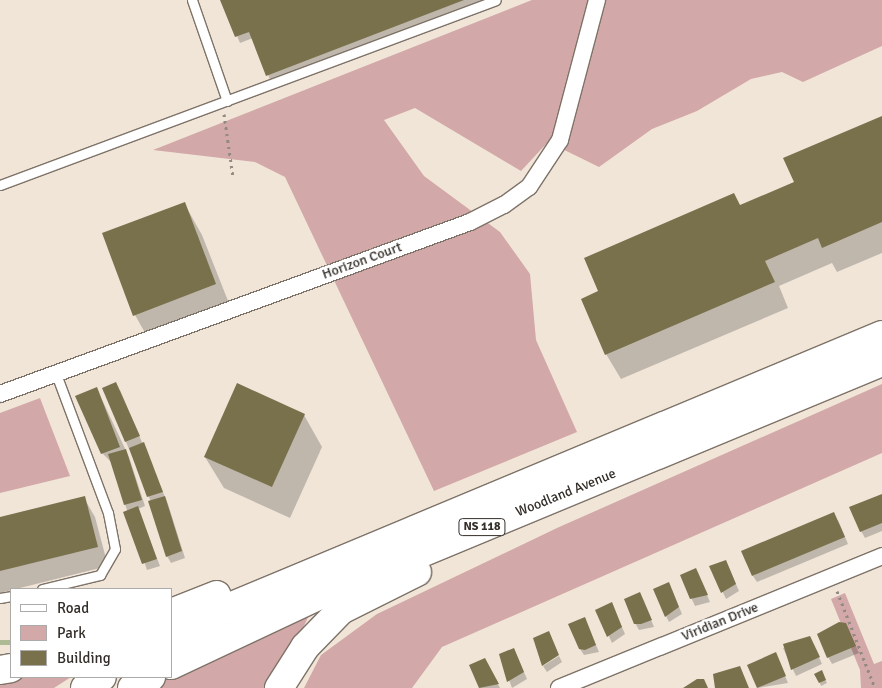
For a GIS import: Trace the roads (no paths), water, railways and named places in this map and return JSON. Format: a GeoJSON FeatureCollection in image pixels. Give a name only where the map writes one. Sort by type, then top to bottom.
{"type":"FeatureCollection","features":[{"type":"Feature","properties":{"kind":"highway","name":"Woodland Avenue"},"geometry":{"type":"LineString","coordinates":[[172,636],[394,538],[882,335]]}},
{"type":"Feature","properties":{"kind":"highway","name":"Woodland Avenue"},"geometry":{"type":"LineString","coordinates":[[172,666],[337,588],[882,362]]}},
{"type":"Feature","properties":{"kind":"highway"},"geometry":{"type":"LineString","coordinates":[[279,688],[305,647],[341,610],[414,574],[604,492],[798,398]]}},
{"type":"Feature","properties":{"kind":"highway"},"geometry":{"type":"LineString","coordinates":[[172,613],[304,560],[394,538]]}},
{"type":"Feature","properties":{"kind":"highway"},"geometry":{"type":"LineString","coordinates":[[85,688],[100,678]]}},
{"type":"Feature","properties":{"kind":"highway"},"geometry":{"type":"LineString","coordinates":[[132,688],[149,678]]}},
{"type":"Feature","properties":{"kind":"street","name":"Horizon Court"},"geometry":{"type":"LineString","coordinates":[[0,394],[470,222],[530,187],[560,140],[597,0]]}},
{"type":"Feature","properties":{"kind":"street","name":"Viridian Drive"},"geometry":{"type":"LineString","coordinates":[[559,688],[882,556]]}},
{"type":"Feature","properties":{"kind":"lane"},"geometry":{"type":"LineString","coordinates":[[192,0],[227,100]]}},
{"type":"Feature","properties":{"kind":"lane"},"geometry":{"type":"LineString","coordinates":[[0,185],[496,0]]}},
{"type":"Feature","properties":{"kind":"lane"},"geometry":{"type":"LineString","coordinates":[[46,588],[100,575],[110,563],[115,549],[108,513],[56,374]]}},
{"type":"Feature","properties":{"kind":"waterway"},"geometry":{"type":"LineString","coordinates":[[0,642],[10,642]]}}]}
